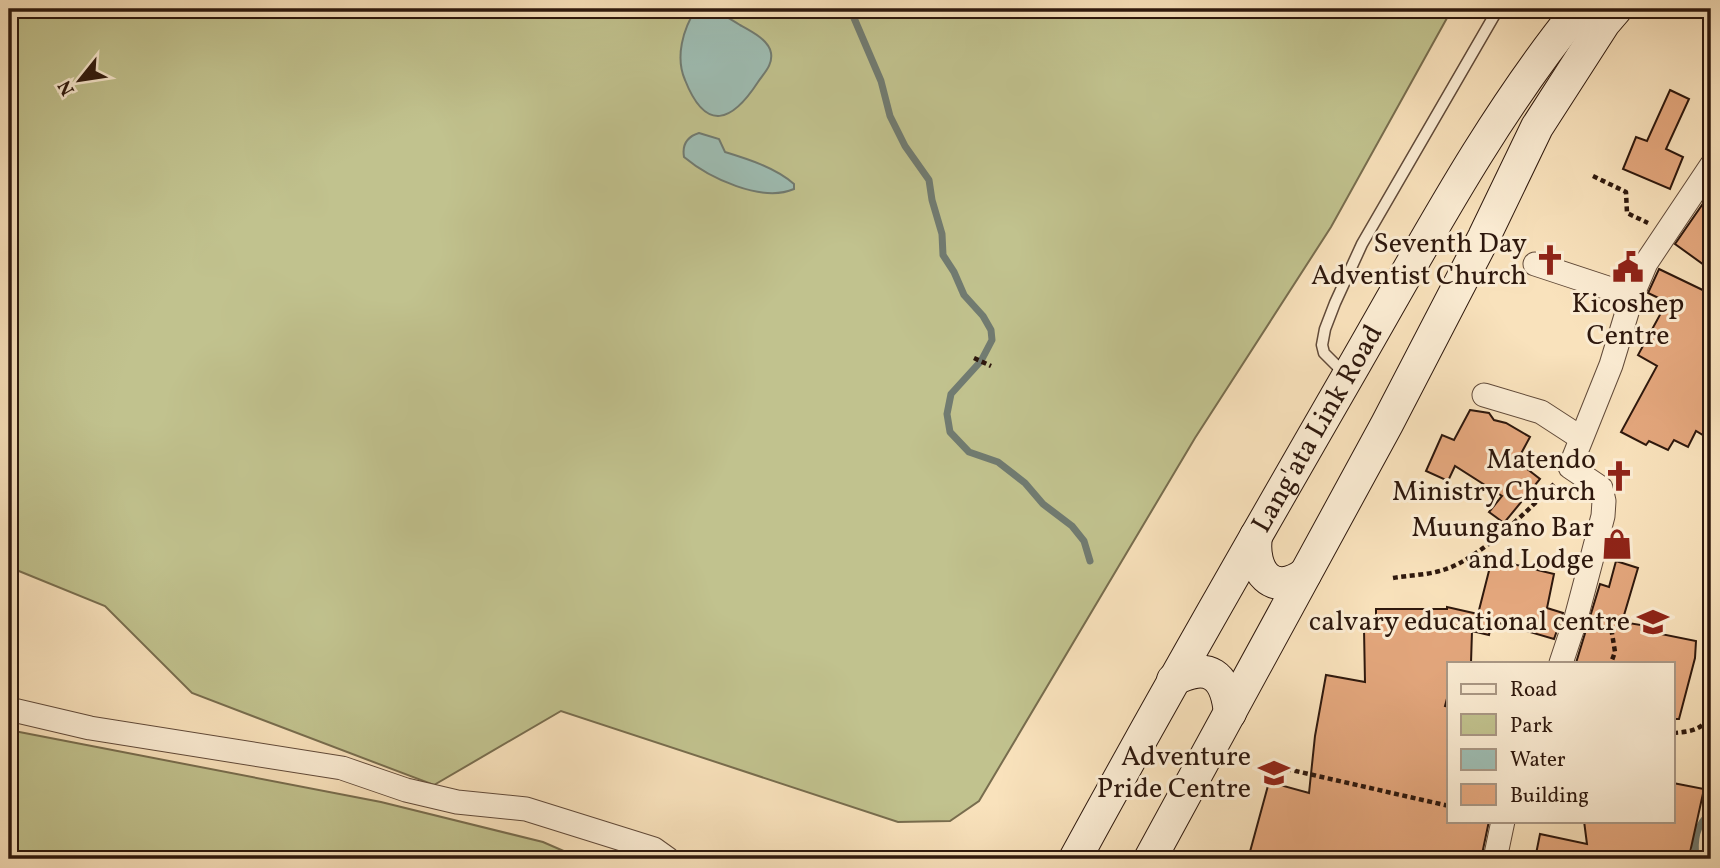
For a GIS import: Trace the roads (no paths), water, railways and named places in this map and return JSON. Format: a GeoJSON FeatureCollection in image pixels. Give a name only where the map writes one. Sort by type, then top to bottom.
{"type":"FeatureCollection","features":[{"type":"Feature","properties":{"kind":"main road","name":"Lang'ata Link Road"},"geometry":{"type":"LineString","coordinates":[[1075,859],[1173,680],[1437,222],[1506,109],[1579,9]]}},
{"type":"Feature","properties":{"kind":"main road","name":"Lang'ata Link Road"},"geometry":{"type":"LineString","coordinates":[[1150,859],[1393,412],[1484,237],[1537,127],[1604,23],[1616,9]]}},
{"type":"Feature","properties":{"kind":"main road"},"geometry":{"type":"LineString","coordinates":[[1256,536],[1256,563],[1270,579],[1280,584],[1293,583],[1305,574]]}},
{"type":"Feature","properties":{"kind":"main road"},"geometry":{"type":"LineString","coordinates":[[1173,680],[1196,670],[1214,676],[1226,690],[1230,713]]}},
{"type":"Feature","properties":{"kind":"street"},"geometry":{"type":"LineString","coordinates":[[1561,662],[1576,618],[1603,516],[1604,501],[1601,488],[1570,467],[1611,365],[1632,296],[1646,263],[1711,166]]}},
{"type":"Feature","properties":{"kind":"street"},"geometry":{"type":"LineString","coordinates":[[1535,264],[1632,296]]}},
{"type":"Feature","properties":{"kind":"street"},"geometry":{"type":"LineString","coordinates":[[1484,395],[1541,412],[1581,438]]}},
{"type":"Feature","properties":{"kind":"street"},"geometry":{"type":"LineString","coordinates":[[9,709],[90,728],[342,768],[406,790],[457,803],[526,809],[654,849],[668,859]]}},
{"type":"Feature","properties":{"kind":"street"},"geometry":{"type":"LineString","coordinates":[[1495,859],[1503,822]]}},
{"type":"Feature","properties":{"kind":"lane"},"geometry":{"type":"LineString","coordinates":[[1348,377],[1324,353],[1322,345],[1325,328],[1335,303],[1362,244],[1498,9]]}},
{"type":"Feature","properties":{"kind":"water"},"geometry":{"type":"Polygon","coordinates":[[[696,9],[720,13],[749,30],[770,48],[771,61],[768,69],[739,106],[720,116],[710,114],[702,108],[693,97],[682,71],[682,43],[687,25],[696,9]]]}},
{"type":"Feature","properties":{"kind":"water"},"geometry":{"type":"Polygon","coordinates":[[[699,133],[719,139],[725,152],[779,173],[794,184],[794,189],[781,193],[752,191],[707,173],[684,157],[686,142],[699,133]]]}},
{"type":"Feature","properties":{"kind":"waterway"},"geometry":{"type":"LineString","coordinates":[[851,11],[881,81],[890,116],[905,146],[929,180],[942,234],[943,255],[964,295],[983,316],[991,330],[992,340],[981,361],[951,394],[947,414],[950,432],[969,452],[998,462],[1025,483],[1043,504],[1072,526],[1084,541],[1090,561]]}},
{"type":"Feature","properties":{"kind":"waterway"},"geometry":{"type":"LineString","coordinates":[[1696,859],[1697,834],[1711,813]]}},
{"type":"Feature","properties":{"kind":"place","name":"Seventh Day Adventist Church"},"geometry":{"type":"Point","coordinates":[1550,260]}},
{"type":"Feature","properties":{"kind":"place","name":"Kicoshep Centre"},"geometry":{"type":"Point","coordinates":[1628,267]}},
{"type":"Feature","properties":{"kind":"place","name":"Matendo Ministry Church"},"geometry":{"type":"Point","coordinates":[1619,476]}},
{"type":"Feature","properties":{"kind":"place","name":"Muungano Bar and Lodge"},"geometry":{"type":"Point","coordinates":[1617,544]}},
{"type":"Feature","properties":{"kind":"place","name":"calvary educational centre"},"geometry":{"type":"Point","coordinates":[1653,622]}},
{"type":"Feature","properties":{"kind":"place","name":"Adventure Pride Centre"},"geometry":{"type":"Point","coordinates":[1274,773]}}]}
